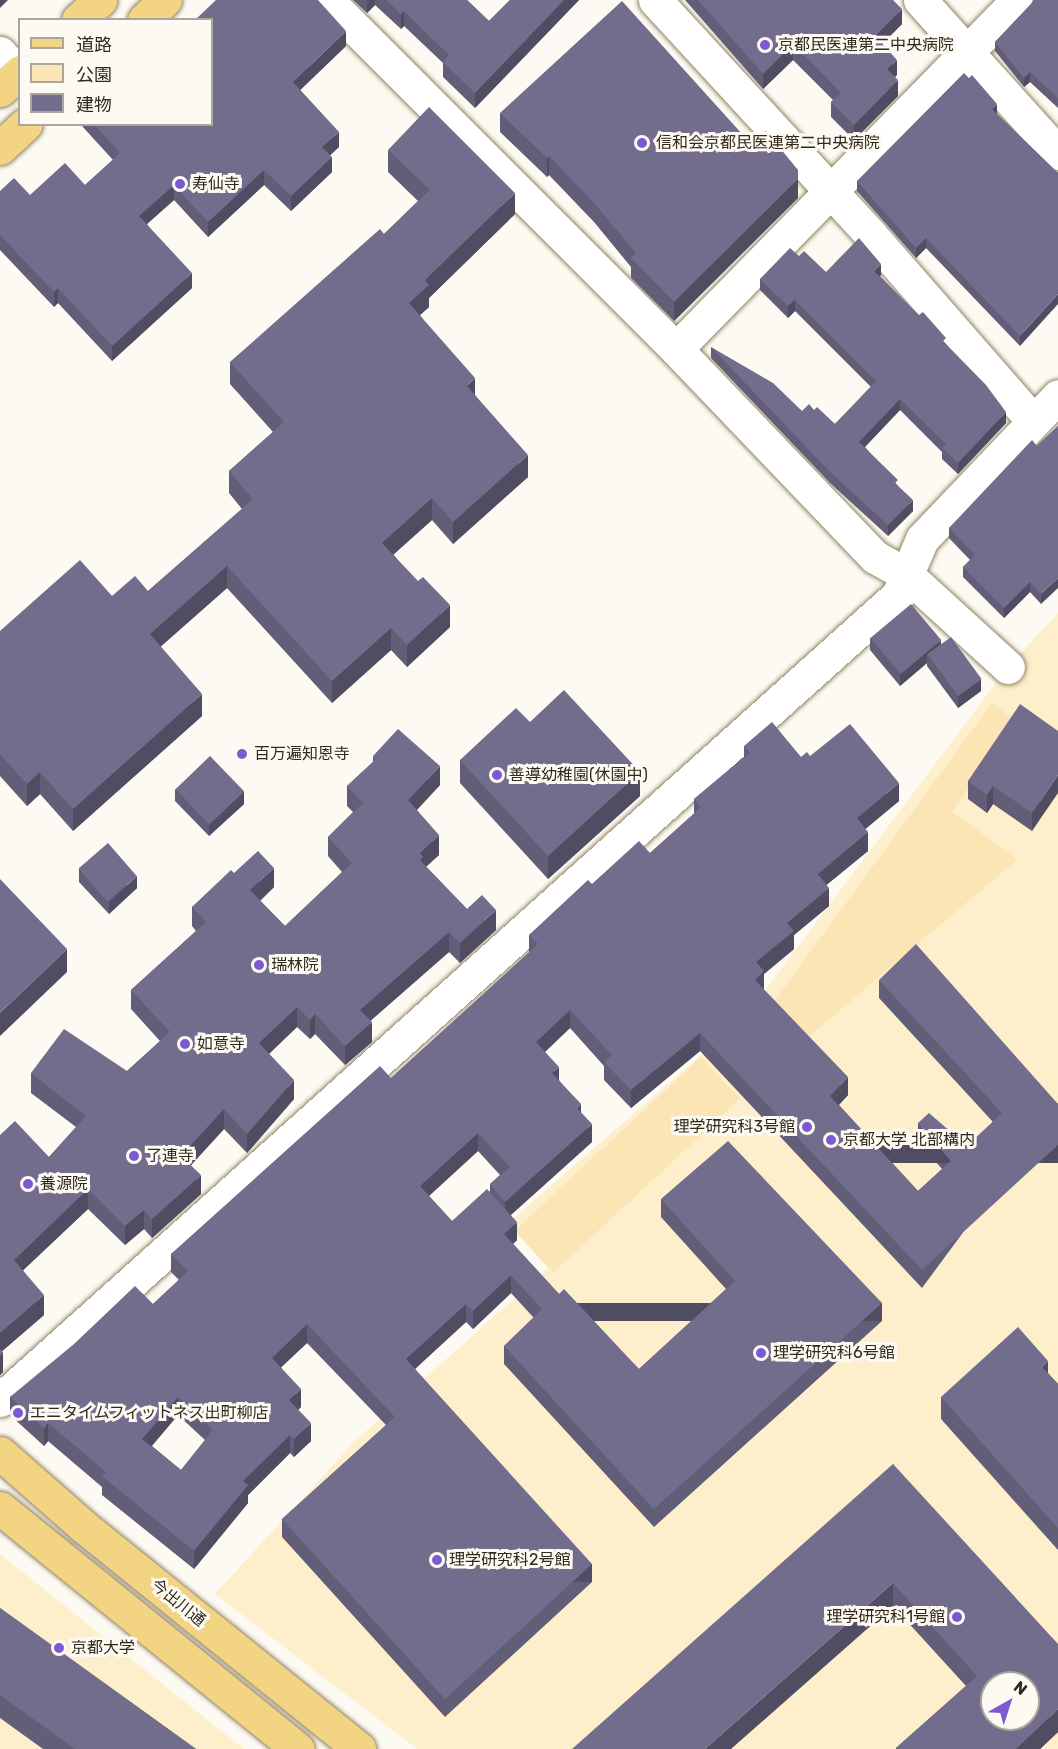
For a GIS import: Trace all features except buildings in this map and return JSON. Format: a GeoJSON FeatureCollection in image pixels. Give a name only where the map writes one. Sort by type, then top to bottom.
{"type":"FeatureCollection","features":[{"type":"Feature","properties":{"kind":"main road"},"geometry":{"type":"LineString","coordinates":[[80,18],[100,0]]}},
{"type":"Feature","properties":{"kind":"main road"},"geometry":{"type":"LineString","coordinates":[[146,18],[165,0]]}},
{"type":"Feature","properties":{"kind":"main road"},"geometry":{"type":"LineString","coordinates":[[0,148],[24,126]]}},
{"type":"Feature","properties":{"kind":"main road","name":"今出川通"},"geometry":{"type":"LineString","coordinates":[[0,1453],[83,1526],[359,1749]]}},
{"type":"Feature","properties":{"kind":"main road"},"geometry":{"type":"LineString","coordinates":[[0,1508],[298,1749]]}},
{"type":"Feature","properties":{"kind":"street"},"geometry":{"type":"LineString","coordinates":[[327,0],[676,349],[875,557],[906,574],[1008,667]]}},
{"type":"Feature","properties":{"kind":"street"},"geometry":{"type":"LineString","coordinates":[[656,0],[828,192],[870,234],[1034,421]]}},
{"type":"Feature","properties":{"kind":"street"},"geometry":{"type":"LineString","coordinates":[[920,0],[1058,153]]}},
{"type":"Feature","properties":{"kind":"street"},"geometry":{"type":"LineString","coordinates":[[676,349],[1018,0]]}},
{"type":"Feature","properties":{"kind":"street"},"geometry":{"type":"LineString","coordinates":[[0,1400],[898,595],[922,539],[1058,396]]}},
{"type":"Feature","properties":{"kind":"shaded area","name":"京都大学 北部構内"},"geometry":{"type":"Polygon","coordinates":[[[1058,613],[1058,1749],[417,1749],[215,1594],[353,1443],[548,1268],[508,1223],[745,1017],[1008,667],[1058,613]]]}},
{"type":"Feature","properties":{"kind":"shaded area","name":"京都大学"},"geometry":{"type":"Polygon","coordinates":[[[0,1554],[235,1742],[244,1749],[0,1749],[0,1554]]]}},
{"type":"Feature","properties":{"kind":"green space"},"geometry":{"type":"Polygon","coordinates":[[[992,703],[1015,720],[952,812],[1018,859],[808,1037],[773,1003],[992,703]]]}},
{"type":"Feature","properties":{"kind":"green space"},"geometry":{"type":"Polygon","coordinates":[[[701,1057],[740,1099],[553,1273],[515,1231],[701,1057]]]}},
{"type":"Feature","properties":{"kind":"place","name":"京都民医連第二中央病院"},"geometry":{"type":"Point","coordinates":[765,45]}},
{"type":"Feature","properties":{"kind":"place","name":"信和会京都民医連第二中央病院"},"geometry":{"type":"Point","coordinates":[642,143]}},
{"type":"Feature","properties":{"kind":"place","name":"寿仙寺"},"geometry":{"type":"Point","coordinates":[180,184]}},
{"type":"Feature","properties":{"kind":"place","name":"百万遍知恩寺"},"geometry":{"type":"Point","coordinates":[242,754]}},
{"type":"Feature","properties":{"kind":"place","name":"善導幼稚園(休園中)"},"geometry":{"type":"Point","coordinates":[497,775]}},
{"type":"Feature","properties":{"kind":"place","name":"瑞林院"},"geometry":{"type":"Point","coordinates":[259,965]}},
{"type":"Feature","properties":{"kind":"place","name":"如意寺"},"geometry":{"type":"Point","coordinates":[185,1044]}},
{"type":"Feature","properties":{"kind":"place","name":"理学研究科3号館"},"geometry":{"type":"Point","coordinates":[807,1127]}},
{"type":"Feature","properties":{"kind":"place","name":"京都大学 北部構内"},"geometry":{"type":"Point","coordinates":[831,1140]}},
{"type":"Feature","properties":{"kind":"place","name":"了連寺"},"geometry":{"type":"Point","coordinates":[134,1156]}},
{"type":"Feature","properties":{"kind":"place","name":"養源院"},"geometry":{"type":"Point","coordinates":[28,1184]}},
{"type":"Feature","properties":{"kind":"place","name":"理学研究科6号館"},"geometry":{"type":"Point","coordinates":[761,1353]}},
{"type":"Feature","properties":{"kind":"place","name":"エニタイムフィットネス出町柳店"},"geometry":{"type":"Point","coordinates":[18,1413]}},
{"type":"Feature","properties":{"kind":"place","name":"理学研究科2号館"},"geometry":{"type":"Point","coordinates":[437,1560]}},
{"type":"Feature","properties":{"kind":"place","name":"理学研究科1号館"},"geometry":{"type":"Point","coordinates":[957,1617]}},
{"type":"Feature","properties":{"kind":"place","name":"京都大学"},"geometry":{"type":"Point","coordinates":[59,1648]}}]}
